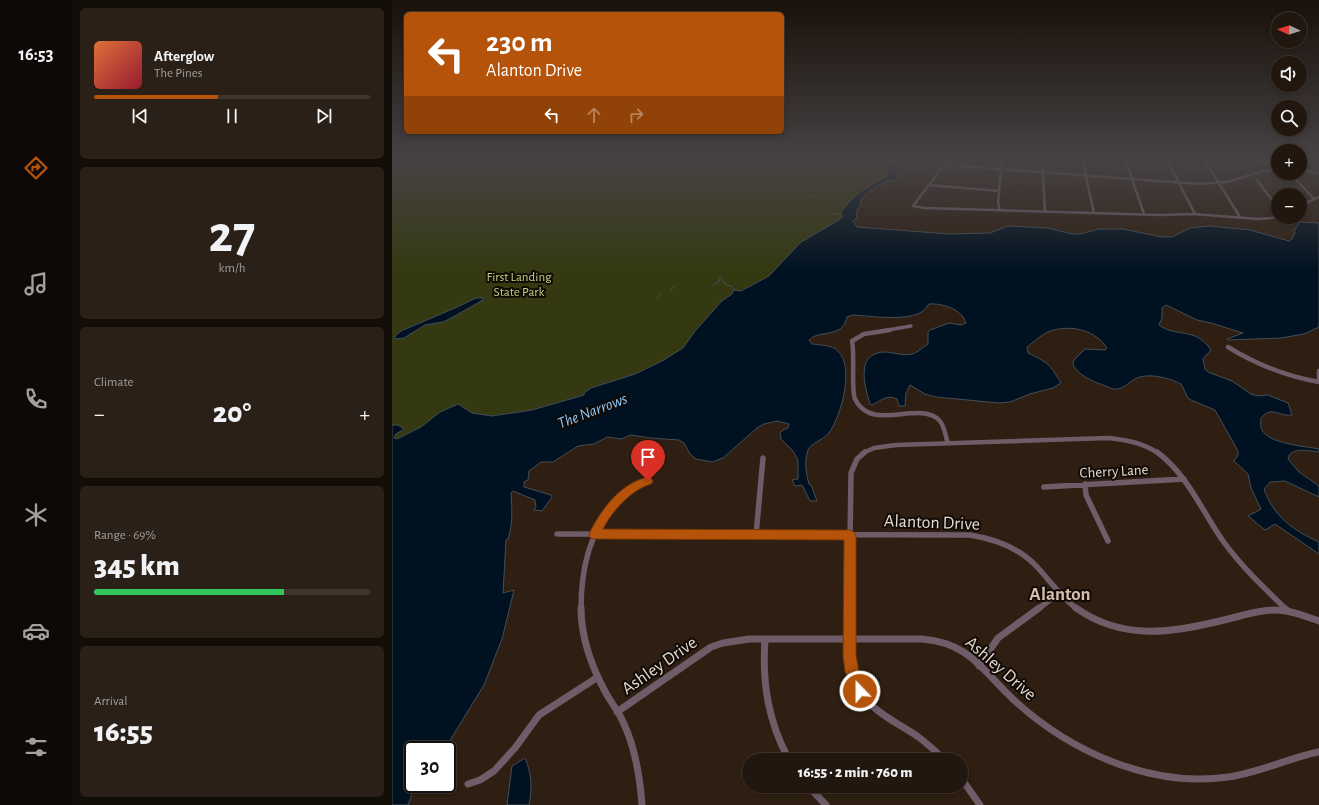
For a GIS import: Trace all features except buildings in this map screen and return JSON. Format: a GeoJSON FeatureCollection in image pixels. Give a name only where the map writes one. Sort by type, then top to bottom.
{"type":"FeatureCollection","features":[{"type":"Feature","properties":{"kind":"street"},"geometry":{"type":"LineString","coordinates":[[920,196],[913,204],[915,207],[1045,212],[1195,214],[1263,219],[1271,218]]}},
{"type":"Feature","properties":{"kind":"street"},"geometry":{"type":"LineString","coordinates":[[999,196],[998,209],[1000,210]]}},
{"type":"Feature","properties":{"kind":"street"},"geometry":{"type":"LineString","coordinates":[[1044,196],[1045,212]]}},
{"type":"Feature","properties":{"kind":"street"},"geometry":{"type":"LineString","coordinates":[[1090,196],[1094,213]]}},
{"type":"Feature","properties":{"kind":"street"},"geometry":{"type":"LineString","coordinates":[[1138,196],[1144,214]]}},
{"type":"Feature","properties":{"kind":"street"},"geometry":{"type":"LineString","coordinates":[[1185,196],[1195,214]]}},
{"type":"Feature","properties":{"kind":"street"},"geometry":{"type":"LineString","coordinates":[[1227,196],[1240,217]]}},
{"type":"Feature","properties":{"kind":"street"},"geometry":{"type":"LineString","coordinates":[[1311,196],[1314,199]]}},
{"type":"Feature","properties":{"kind":"street"},"geometry":{"type":"LineString","coordinates":[[1307,205],[1319,197]]}},
{"type":"Feature","properties":{"kind":"street"},"geometry":{"type":"LineString","coordinates":[[911,326],[856,338],[852,341],[854,351],[854,398],[857,404],[863,409],[880,415],[924,414],[934,416],[940,422],[948,443]]}},
{"type":"Feature","properties":{"kind":"street"},"geometry":{"type":"LineString","coordinates":[[1228,347],[1270,371],[1319,382],[1319,371]]}},
{"type":"Feature","properties":{"kind":"street"},"geometry":{"type":"LineString","coordinates":[[937,753],[918,737],[881,713],[865,698],[852,671],[849,639],[851,473],[854,464],[862,453],[868,449],[884,446],[987,441],[1125,439],[1145,445],[1160,453],[1173,465],[1184,479],[1212,526],[1234,556],[1288,611]]}},
{"type":"Feature","properties":{"kind":"street"},"geometry":{"type":"LineString","coordinates":[[756,534],[763,458]]}},
{"type":"Feature","properties":{"kind":"street","name":"Cherry Lane"},"geometry":{"type":"LineString","coordinates":[[1044,487],[1184,479]]}},
{"type":"Feature","properties":{"kind":"street"},"geometry":{"type":"LineString","coordinates":[[642,805],[640,782],[628,731],[598,677],[586,643],[580,602],[585,568],[594,534],[603,518],[617,501],[643,482],[650,481]]}},
{"type":"Feature","properties":{"kind":"street"},"geometry":{"type":"LineString","coordinates":[[1085,484],[1086,496],[1108,541]]}},
{"type":"Feature","properties":{"kind":"street","name":"Alanton Drive"},"geometry":{"type":"LineString","coordinates":[[557,534],[970,535],[990,538],[1006,544],[1019,552],[1036,566],[1059,594],[1074,606],[1102,622],[1121,629],[1147,632],[1169,632],[1267,610],[1288,611],[1319,621]]}},
{"type":"Feature","properties":{"kind":"street"},"geometry":{"type":"LineString","coordinates":[[980,666],[998,638],[1059,594]]}},
{"type":"Feature","properties":{"kind":"street"},"geometry":{"type":"LineString","coordinates":[[765,639],[763,668],[766,700],[774,727],[786,753]]}},
{"type":"Feature","properties":{"kind":"street","name":"Ashley Drive"},"geometry":{"type":"LineString","coordinates":[[617,712],[711,647],[735,640],[922,639],[944,642],[957,648],[980,666],[1017,702],[1056,732],[1100,756],[1125,766],[1154,774],[1198,779],[1230,777],[1319,752]]}},
{"type":"Feature","properties":{"kind":"street"},"geometry":{"type":"LineString","coordinates":[[468,784],[480,780],[494,771],[515,748],[539,715],[598,677]]}},
{"type":"Feature","properties":{"kind":"street"},"geometry":{"type":"LineString","coordinates":[[968,788],[980,805]]}},
{"type":"Feature","properties":{"kind":"street"},"geometry":{"type":"LineString","coordinates":[[815,793],[826,805]]}},
{"type":"Feature","properties":{"kind":"green space","name":"First Landing State Park"},"geometry":{"type":"Polygon","coordinates":[[[392,196],[856,196],[841,212],[842,217],[798,245],[790,256],[769,276],[737,291],[722,301],[695,331],[683,348],[662,361],[635,374],[591,388],[585,395],[532,410],[487,416],[472,413],[458,404],[440,412],[421,427],[397,439],[394,438],[396,434],[404,429],[398,425],[392,425],[392,196]]]}},
{"type":"Feature","properties":{"kind":"water","name":"The Narrows"},"geometry":{"type":"Polygon","coordinates":[[[856,196],[865,196],[860,201],[861,205],[856,214],[857,218],[853,221],[857,227],[949,234],[990,233],[1008,226],[1048,228],[1072,234],[1080,234],[1099,229],[1123,229],[1162,237],[1172,237],[1190,228],[1209,226],[1250,230],[1289,241],[1292,239],[1295,233],[1294,231],[1299,224],[1307,224],[1307,222],[1319,223],[1319,327],[1304,334],[1281,338],[1229,340],[1227,339],[1243,333],[1197,320],[1166,305],[1162,308],[1162,318],[1159,325],[1165,329],[1192,335],[1205,343],[1211,350],[1203,359],[1205,369],[1208,372],[1232,381],[1251,394],[1258,396],[1268,395],[1288,403],[1292,415],[1269,412],[1261,418],[1261,429],[1266,435],[1279,441],[1319,449],[1319,452],[1301,450],[1292,452],[1288,459],[1299,472],[1319,486],[1319,497],[1285,481],[1270,482],[1264,489],[1273,507],[1286,522],[1301,533],[1319,542],[1319,554],[1275,524],[1265,530],[1248,516],[1261,509],[1251,488],[1248,474],[1234,461],[1238,455],[1238,451],[1215,410],[1188,398],[1181,384],[1165,378],[1146,376],[1135,379],[1120,388],[1113,389],[1085,377],[1076,370],[1073,365],[1074,360],[1085,349],[1105,350],[1107,348],[1097,337],[1084,331],[1069,328],[1054,330],[1043,334],[1027,347],[1028,353],[1048,364],[1061,383],[1053,388],[1030,394],[1010,402],[999,403],[936,397],[925,394],[910,385],[906,393],[905,406],[899,406],[897,399],[890,397],[872,405],[870,404],[864,378],[866,363],[870,357],[877,353],[887,352],[909,355],[928,344],[928,332],[930,330],[949,323],[961,325],[966,323],[960,314],[951,308],[934,304],[929,304],[923,311],[908,316],[889,318],[853,315],[847,317],[840,329],[817,335],[809,340],[812,344],[826,346],[838,351],[843,359],[846,380],[842,404],[834,425],[829,433],[814,443],[808,450],[807,454],[807,476],[817,501],[810,501],[802,485],[795,486],[792,480],[798,479],[798,460],[793,451],[781,439],[780,433],[788,428],[789,424],[777,421],[764,424],[757,428],[723,458],[712,462],[696,459],[690,454],[684,443],[679,440],[631,435],[621,439],[607,437],[594,444],[578,446],[553,462],[541,462],[529,471],[528,480],[524,482],[524,487],[551,495],[552,497],[542,511],[534,510],[536,507],[535,500],[513,491],[511,493],[512,511],[510,533],[508,539],[506,540],[503,593],[514,590],[502,639],[484,685],[450,741],[404,741],[404,793],[412,793],[411,799],[408,805],[392,805],[392,425],[398,425],[404,429],[396,434],[394,438],[397,439],[421,427],[440,412],[458,404],[472,413],[492,416],[532,410],[584,395],[584,393],[591,388],[635,374],[662,361],[683,348],[695,331],[722,301],[732,294],[734,290],[741,291],[769,276],[801,242],[839,220],[842,217],[841,212],[856,196]]]}},
{"type":"Feature","properties":{"kind":"water"},"geometry":{"type":"Polygon","coordinates":[[[476,298],[483,298],[483,300],[443,322],[425,325],[404,338],[395,339],[395,336],[401,331],[476,298]]]}},
{"type":"Feature","properties":{"kind":"water"},"geometry":{"type":"Polygon","coordinates":[[[525,758],[531,782],[529,805],[507,805],[512,766],[525,758]]]}},
{"type":"Feature","properties":{"kind":"waterway"},"geometry":{"type":"LineString","coordinates":[[810,197],[814,196]]}},
{"type":"Feature","properties":{"kind":"waterway"},"geometry":{"type":"LineString","coordinates":[[829,201],[830,197]]}},
{"type":"Feature","properties":{"kind":"waterway"},"geometry":{"type":"LineString","coordinates":[[829,214],[838,214]]}},
{"type":"Feature","properties":{"kind":"waterway"},"geometry":{"type":"LineString","coordinates":[[713,285],[720,281],[718,280],[721,275]]}},
{"type":"Feature","properties":{"kind":"waterway"},"geometry":{"type":"LineString","coordinates":[[721,278],[726,285],[731,286],[735,290]]}},
{"type":"Feature","properties":{"kind":"waterway"},"geometry":{"type":"LineString","coordinates":[[670,291],[674,286]]}},
{"type":"Feature","properties":{"kind":"district","name":"Alanton"},"geometry":{"type":"Point","coordinates":[1060,593]}},
{"type":"Feature","properties":{"kind":"route"},"geometry":{"type":"LineString","coordinates":[[648,481],[643,482],[621,498],[606,513],[594,534],[850,535],[850,656],[852,671],[860,691]]}}]}
